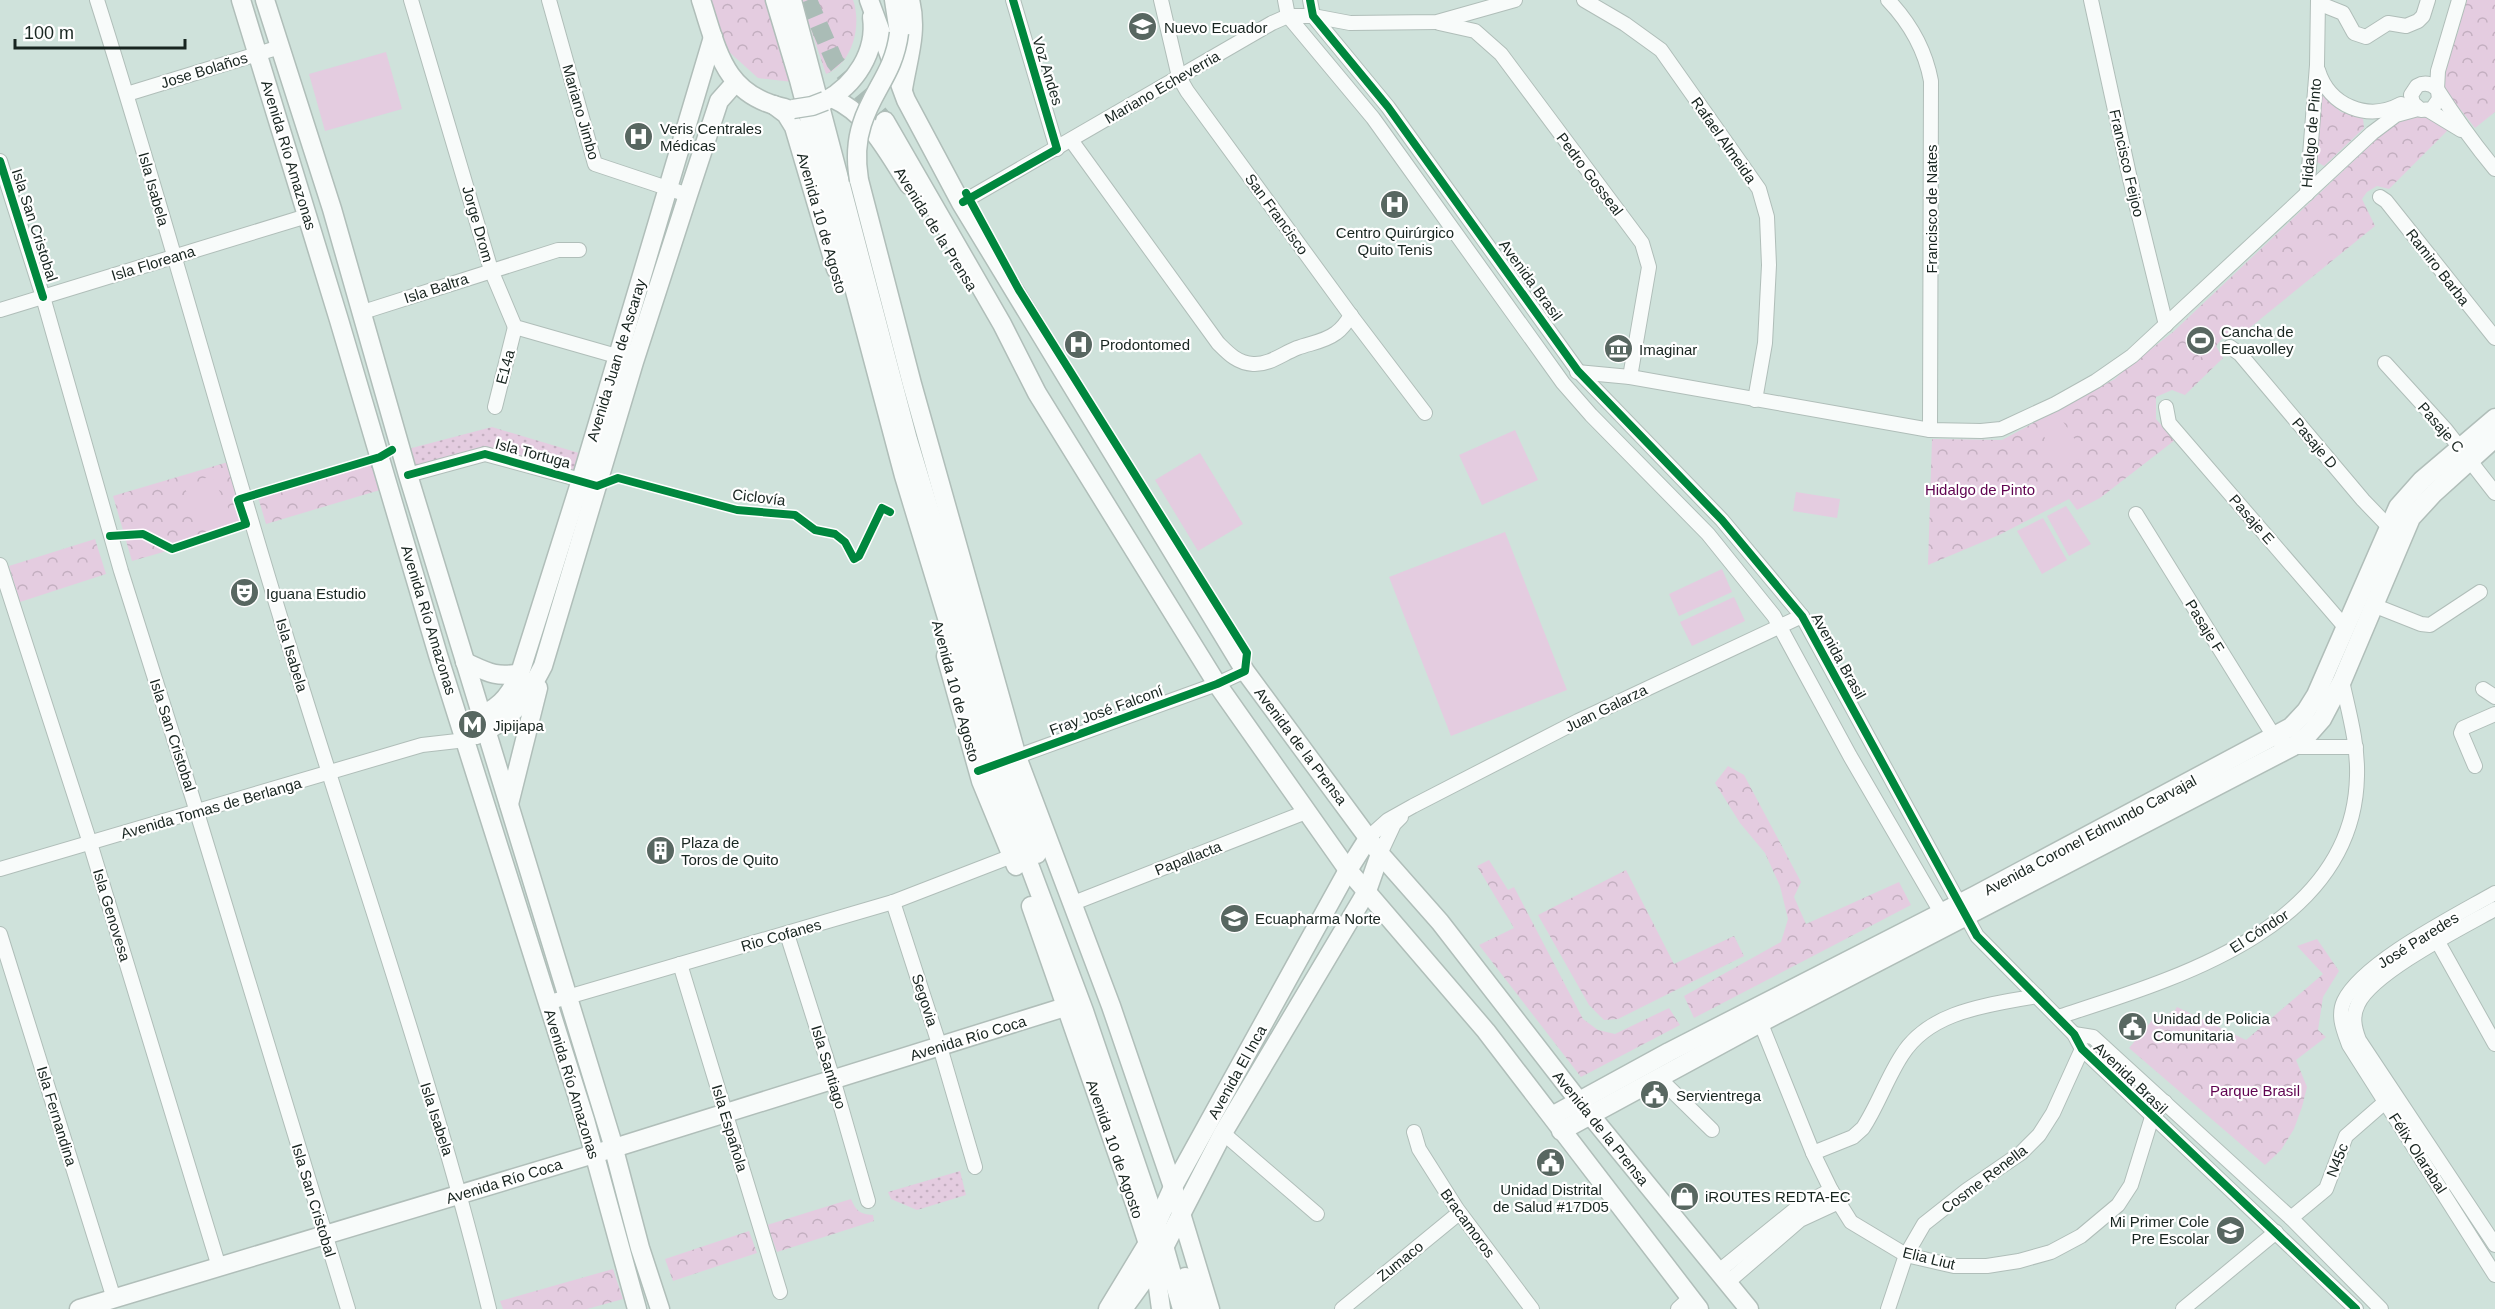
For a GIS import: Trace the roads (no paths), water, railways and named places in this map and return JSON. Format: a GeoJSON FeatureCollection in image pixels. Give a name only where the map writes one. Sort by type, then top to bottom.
{"type":"FeatureCollection","features":[{"type":"Feature","properties":{"kind":"main road","name":"Avenida Río Amazonas"},"geometry":{"type":"LineString","coordinates":[[241,0],[438,655],[464,732],[594,1154],[637,1309]]}},
{"type":"Feature","properties":{"kind":"main road","name":"Avenida Río Amazonas"},"geometry":{"type":"LineString","coordinates":[[265,0],[363,312],[408,475],[614,1148],[640,1248],[660,1309]]}},
{"type":"Feature","properties":{"kind":"main road","name":"Avenida 10 de Agosto"},"geometry":{"type":"LineString","coordinates":[[701,0],[723,63],[735,83],[750,96],[774,105],[793,108],[812,106],[828,100],[854,79],[864,63],[872,32],[869,0]]}},
{"type":"Feature","properties":{"kind":"main road","name":"Avenida 10 de Agosto"},"geometry":{"type":"LineString","coordinates":[[775,0],[799,80],[904,476],[1004,762],[1071,904],[1111,1006],[1173,1186],[1210,1309]]}},
{"type":"Feature","properties":{"kind":"main road","name":"Avenida 10 de Agosto"},"geometry":{"type":"LineString","coordinates":[[792,0],[908,441],[1004,762],[1084,1011],[1160,1232],[1182,1309]]}},
{"type":"Feature","properties":{"kind":"main road","name":"Avenida de la Prensa"},"geometry":{"type":"LineString","coordinates":[[869,0],[903,91],[961,203],[1245,671],[1380,854],[1440,922],[1584,1107],[1749,1309]]}},
{"type":"Feature","properties":{"kind":"main road","name":"Avenida 10 de Agosto"},"geometry":{"type":"LineString","coordinates":[[894,0],[899,33],[892,66],[861,125],[857,158],[859,180],[912,384],[1004,762]]}},
{"type":"Feature","properties":{"kind":"main road"},"geometry":{"type":"LineString","coordinates":[[903,91],[914,36],[914,17],[910,0]]}},
{"type":"Feature","properties":{"kind":"main road","name":"Avenida Juan de Ascaray"},"geometry":{"type":"LineString","coordinates":[[464,732],[514,713],[526,698],[543,666],[626,359],[668,189],[713,37]]}},
{"type":"Feature","properties":{"kind":"main road","name":"Avenida Juan de Ascaray"},"geometry":{"type":"LineString","coordinates":[[484,724],[508,697],[520,673],[581,480],[688,195],[719,101],[735,83]]}},
{"type":"Feature","properties":{"kind":"main road","name":"Avenida de la Prensa"},"geometry":{"type":"LineString","coordinates":[[828,100],[853,109],[880,141],[1217,684],[1306,812],[1348,870],[1486,1031],[1689,1305]]}},
{"type":"Feature","properties":{"kind":"main road","name":"Avenida 10 de Agosto"},"geometry":{"type":"LineString","coordinates":[[774,105],[786,114],[794,127],[901,493],[981,781],[1012,856],[1065,1007],[1160,1232],[1196,1309]]}},
{"type":"Feature","properties":{"kind":"main road","name":"Avenida de la Prensa"},"geometry":{"type":"LineString","coordinates":[[885,121],[1002,324],[1026,373]]}},
{"type":"Feature","properties":{"kind":"main road"},"geometry":{"type":"LineString","coordinates":[[908,441],[912,384]]}},
{"type":"Feature","properties":{"kind":"main road","name":"Avenida Coronel Edmundo Carvajal"},"geometry":{"type":"LineString","coordinates":[[2465,454],[2495,418]]}},
{"type":"Feature","properties":{"kind":"main road","name":"Avenida Coronel Edmundo Carvajal"},"geometry":{"type":"LineString","coordinates":[[1962,910],[2292,747],[2307,736],[2322,719],[2342,681],[2373,605],[2396,530],[2398,507],[2422,480],[2495,438]]}},
{"type":"Feature","properties":{"kind":"main road","name":"Avenida Coronel Edmundo Carvajal"},"geometry":{"type":"LineString","coordinates":[[1557,1124],[1584,1107],[1962,910],[2275,738],[2291,727],[2306,711],[2316,695],[2345,627],[2396,530]]}},
{"type":"Feature","properties":{"kind":"main road"},"geometry":{"type":"LineString","coordinates":[[465,662],[487,673],[502,676],[520,673]]}},
{"type":"Feature","properties":{"kind":"main road"},"geometry":{"type":"LineString","coordinates":[[509,806],[543,666]]}},
{"type":"Feature","properties":{"kind":"main road","name":"Avenida El Inca"},"geometry":{"type":"LineString","coordinates":[[1118,1309],[1160,1232],[1173,1186],[1348,870],[1369,837]]}},
{"type":"Feature","properties":{"kind":"main road","name":"Avenida El Inca"},"geometry":{"type":"LineString","coordinates":[[1160,1232],[1181,1214],[1223,1133],[1367,891],[1380,854]]}},
{"type":"Feature","properties":{"kind":"main road","name":"Avenida Río Coca"},"geometry":{"type":"LineString","coordinates":[[79,1309],[461,1195],[1065,1007]]}},
{"type":"Feature","properties":{"kind":"main road","name":"Avenida Coronel Edmundo Carvajal"},"geometry":{"type":"LineString","coordinates":[[1584,1107],[1658,1077],[1758,1016]]}},
{"type":"Feature","properties":{"kind":"main road","name":"Avenida 10 de Agosto"},"geometry":{"type":"LineString","coordinates":[[1160,1232],[1155,1265],[1161,1309]]}},
{"type":"Feature","properties":{"kind":"main road"},"geometry":{"type":"LineString","coordinates":[[1118,1309],[1155,1265]]}},
{"type":"Feature","properties":{"kind":"main road"},"geometry":{"type":"LineString","coordinates":[[1118,1309],[1136,1301],[1147,1300],[1161,1309]]}},
{"type":"Feature","properties":{"kind":"street","name":"Isla Isabela"},"geometry":{"type":"LineString","coordinates":[[97,0],[127,94],[243,498],[461,1195],[489,1309]]}},
{"type":"Feature","properties":{"kind":"street","name":"Jorge Drom"},"geometry":{"type":"LineString","coordinates":[[411,0],[491,270],[515,327]]}},
{"type":"Feature","properties":{"kind":"street","name":"Mariano Jimbo"},"geometry":{"type":"LineString","coordinates":[[549,0],[595,164],[688,195]]}},
{"type":"Feature","properties":{"kind":"street","name":"Voz Andes"},"geometry":{"type":"LineString","coordinates":[[1013,0],[1057,149]]}},
{"type":"Feature","properties":{"kind":"street","name":"San Francisco"},"geometry":{"type":"LineString","coordinates":[[1161,0],[1179,77],[1351,315],[1425,413]]}},
{"type":"Feature","properties":{"kind":"street"},"geometry":{"type":"LineString","coordinates":[[1285,0],[1288,16],[1373,118],[1563,383],[1591,415],[1708,534],[1761,598],[1781,627],[1850,756],[1945,919]]}},
{"type":"Feature","properties":{"kind":"street","name":"Avenida Brasil"},"geometry":{"type":"LineString","coordinates":[[1310,0],[1313,16],[1421,152],[1578,371],[1722,520],[1802,616],[1977,936],[2074,1034],[2082,1049],[2276,1232],[2346,1306]]}},
{"type":"Feature","properties":{"kind":"street","name":"Mariano Echeverria"},"geometry":{"type":"LineString","coordinates":[[961,203],[1288,16],[1313,16],[1350,23],[1437,22],[1515,0]]}},
{"type":"Feature","properties":{"kind":"street","name":"Rafael Almeida"},"geometry":{"type":"LineString","coordinates":[[1584,0],[1625,24],[1661,50],[1759,189],[1767,217],[1769,266],[1766,343],[1755,400]]}},
{"type":"Feature","properties":{"kind":"street","name":"Francisco de Nates"},"geometry":{"type":"LineString","coordinates":[[1887,0],[1912,28],[1926,61],[1931,81],[1930,430]]}},
{"type":"Feature","properties":{"kind":"street","name":"Francisco Feijoo"},"geometry":{"type":"LineString","coordinates":[[2091,0],[2130,179],[2166,325]]}},
{"type":"Feature","properties":{"kind":"street"},"geometry":{"type":"LineString","coordinates":[[2318,1],[2343,13],[2354,33],[2366,37],[2388,23],[2406,26],[2418,21],[2423,16],[2428,0]]}},
{"type":"Feature","properties":{"kind":"street"},"geometry":{"type":"LineString","coordinates":[[2307,195],[2389,119],[2438,103],[2438,71],[2459,0]]}},
{"type":"Feature","properties":{"kind":"street","name":"Hidalgo de Pinto"},"geometry":{"type":"LineString","coordinates":[[1578,371],[1624,376],[1930,430],[1981,432],[2001,429],[2055,404],[2096,381],[2132,356],[2307,195],[2317,65],[2318,1]]}},
{"type":"Feature","properties":{"kind":"street","name":"Pedro Gosseal"},"geometry":{"type":"LineString","coordinates":[[1437,22],[1475,31],[1501,54],[1642,243],[1649,267],[1624,376],[1605,383],[1606,399]]}},
{"type":"Feature","properties":{"kind":"street"},"geometry":{"type":"LineString","coordinates":[[2445,41],[2422,83],[2415,87],[2411,95],[2412,103],[2463,131]]}},
{"type":"Feature","properties":{"kind":"street","name":"Jose Bolaños"},"geometry":{"type":"LineString","coordinates":[[127,94],[280,47]]}},
{"type":"Feature","properties":{"kind":"street","name":"Hidalgo de Pinto"},"geometry":{"type":"LineString","coordinates":[[2317,65],[2328,90],[2348,107],[2374,112],[2382,111],[2403,103],[2411,95]]}},
{"type":"Feature","properties":{"kind":"street"},"geometry":{"type":"LineString","coordinates":[[2422,83],[2432,85],[2437,90],[2463,131],[2495,170]]}},
{"type":"Feature","properties":{"kind":"street"},"geometry":{"type":"LineString","coordinates":[[1071,140],[1218,343],[1229,355],[1240,362],[1254,364],[1274,360],[1296,348],[1323,340],[1344,327],[1351,315]]}},
{"type":"Feature","properties":{"kind":"street","name":"Isla San Cristobal"},"geometry":{"type":"LineString","coordinates":[[0,161],[43,297],[118,562],[348,1309]]}},
{"type":"Feature","properties":{"kind":"street","name":"Ramiro Barba"},"geometry":{"type":"LineString","coordinates":[[2380,197],[2386,201],[2495,338]]}},
{"type":"Feature","properties":{"kind":"street","name":"Isla Floreana"},"geometry":{"type":"LineString","coordinates":[[0,310],[307,216]]}},
{"type":"Feature","properties":{"kind":"street","name":"Isla Baltra"},"geometry":{"type":"LineString","coordinates":[[363,312],[558,250],[579,250]]}},
{"type":"Feature","properties":{"kind":"street"},"geometry":{"type":"LineString","coordinates":[[515,327],[626,359]]}},
{"type":"Feature","properties":{"kind":"street","name":"E14a"},"geometry":{"type":"LineString","coordinates":[[495,407],[515,327]]}},
{"type":"Feature","properties":{"kind":"street","name":"Pasaje D"},"geometry":{"type":"LineString","coordinates":[[2230,347],[2240,354],[2396,530]]}},
{"type":"Feature","properties":{"kind":"street","name":"Pasaje C"},"geometry":{"type":"LineString","coordinates":[[2385,363],[2465,454],[2495,493]]}},
{"type":"Feature","properties":{"kind":"street"},"geometry":{"type":"LineString","coordinates":[[1563,383],[1578,371]]}},
{"type":"Feature","properties":{"kind":"street","name":"Pasaje E"},"geometry":{"type":"LineString","coordinates":[[2166,407],[2169,423],[2345,627]]}},
{"type":"Feature","properties":{"kind":"street","name":"Isla Tortuga"},"geometry":{"type":"LineString","coordinates":[[408,475],[485,454],[581,480]]}},
{"type":"Feature","properties":{"kind":"street","name":"Pasaje F"},"geometry":{"type":"LineString","coordinates":[[2136,514],[2275,738]]}},
{"type":"Feature","properties":{"kind":"street","name":"Isla Genovesa"},"geometry":{"type":"LineString","coordinates":[[0,565],[90,843],[219,1267]]}},
{"type":"Feature","properties":{"kind":"street"},"geometry":{"type":"LineString","coordinates":[[2373,605],[2421,624],[2430,625],[2480,591]]}},
{"type":"Feature","properties":{"kind":"street","name":"Juan Galarza"},"geometry":{"type":"LineString","coordinates":[[1369,837],[1388,820],[1413,806],[1578,721],[1802,616]]}},
{"type":"Feature","properties":{"kind":"street","name":"Fray José Falconí"},"geometry":{"type":"LineString","coordinates":[[1004,762],[1217,684],[1245,671]]}},
{"type":"Feature","properties":{"kind":"street","name":"El Cóndor"},"geometry":{"type":"LineString","coordinates":[[2058,1017],[2170,980],[2249,941],[2288,914],[2321,878],[2348,827],[2357,778],[2356,747],[2342,681]]}},
{"type":"Feature","properties":{"kind":"street"},"geometry":{"type":"LineString","coordinates":[[2482,689],[2495,697]]}},
{"type":"Feature","properties":{"kind":"street"},"geometry":{"type":"LineString","coordinates":[[2475,766],[2461,733],[2463,728],[2495,714]]}},
{"type":"Feature","properties":{"kind":"street","name":"Avenida Tomas de Berlanga"},"geometry":{"type":"LineString","coordinates":[[0,869],[197,813],[464,732]]}},
{"type":"Feature","properties":{"kind":"street"},"geometry":{"type":"LineString","coordinates":[[2275,738],[2292,747],[2356,747]]}},
{"type":"Feature","properties":{"kind":"street"},"geometry":{"type":"LineString","coordinates":[[981,781],[1004,762]]}},
{"type":"Feature","properties":{"kind":"street","name":"Juan Galarza"},"geometry":{"type":"LineString","coordinates":[[1380,854],[1394,824],[1413,806]]}},
{"type":"Feature","properties":{"kind":"street","name":"Papallacta"},"geometry":{"type":"LineString","coordinates":[[1071,904],[1306,812]]}},
{"type":"Feature","properties":{"kind":"street","name":"Rio Cofanes"},"geometry":{"type":"LineString","coordinates":[[547,1003],[893,902],[1012,856]]}},
{"type":"Feature","properties":{"kind":"street","name":"José Paredes"},"geometry":{"type":"LineString","coordinates":[[2434,936],[2495,893]]}},
{"type":"Feature","properties":{"kind":"street","name":"Segovia"},"geometry":{"type":"LineString","coordinates":[[893,902],[940,1047],[975,1167]]}},
{"type":"Feature","properties":{"kind":"street","name":"José Paredes"},"geometry":{"type":"LineString","coordinates":[[2348,1028],[2341,1018],[2343,1002],[2354,987],[2381,962],[2495,909]]}},
{"type":"Feature","properties":{"kind":"street","name":"Avenida Brasil"},"geometry":{"type":"LineString","coordinates":[[1945,919],[1977,936]]}},
{"type":"Feature","properties":{"kind":"street","name":"Isla Fernandina"},"geometry":{"type":"LineString","coordinates":[[0,934],[114,1299]]}},
{"type":"Feature","properties":{"kind":"street","name":"Isla Santiago"},"geometry":{"type":"LineString","coordinates":[[787,934],[833,1079],[868,1201]]}},
{"type":"Feature","properties":{"kind":"street"},"geometry":{"type":"LineString","coordinates":[[2434,936],[2495,1044]]}},
{"type":"Feature","properties":{"kind":"street","name":"Isla Española"},"geometry":{"type":"LineString","coordinates":[[680,964],[780,1292]]}},
{"type":"Feature","properties":{"kind":"street"},"geometry":{"type":"LineString","coordinates":[[1814,1153],[1853,1137],[1863,1128],[1904,1052],[1926,1030],[1947,1017],[1966,1011],[2037,996]]}},
{"type":"Feature","properties":{"kind":"street","name":"Elia Liut"},"geometry":{"type":"LineString","coordinates":[[1758,1016],[1814,1153],[1835,1196],[1851,1222],[1906,1255],[1953,1266],[1987,1266],[2019,1262],[2050,1252],[2081,1236],[2118,1204],[2131,1185],[2152,1117],[2165,1102]]}},
{"type":"Feature","properties":{"kind":"street","name":"Félix Olarabal"},"geometry":{"type":"LineString","coordinates":[[2348,1028],[2349,1046],[2495,1275]]}},
{"type":"Feature","properties":{"kind":"street","name":"Félix Olarabal"},"geometry":{"type":"LineString","coordinates":[[2348,1028],[2359,1040],[2495,1245]]}},
{"type":"Feature","properties":{"kind":"street","name":"Avenida Brasil"},"geometry":{"type":"LineString","coordinates":[[2074,1034],[2093,1037],[2291,1218],[2381,1309]]}},
{"type":"Feature","properties":{"kind":"street","name":"Cosme Renella"},"geometry":{"type":"LineString","coordinates":[[1888,1309],[1906,1255],[1924,1224],[1967,1190],[2021,1153],[2039,1135],[2053,1113],[2082,1049]]}},
{"type":"Feature","properties":{"kind":"street"},"geometry":{"type":"LineString","coordinates":[[1658,1077],[1712,1130]]}},
{"type":"Feature","properties":{"kind":"street","name":"N45c"},"geometry":{"type":"LineString","coordinates":[[2291,1218],[2326,1189],[2346,1136],[2385,1102]]}},
{"type":"Feature","properties":{"kind":"street","name":"Bracamoros"},"geometry":{"type":"LineString","coordinates":[[1414,1132],[1419,1149],[1459,1213],[1532,1309]]}},
{"type":"Feature","properties":{"kind":"street"},"geometry":{"type":"LineString","coordinates":[[1223,1133],[1317,1214]]}},
{"type":"Feature","properties":{"kind":"street"},"geometry":{"type":"LineString","coordinates":[[1723,1276],[1835,1196]]}},
{"type":"Feature","properties":{"kind":"street","name":"Zumaco"},"geometry":{"type":"LineString","coordinates":[[1342,1309],[1459,1213]]}},
{"type":"Feature","properties":{"kind":"street"},"geometry":{"type":"LineString","coordinates":[[2183,1309],[2276,1232]]}},
{"type":"Feature","properties":{"kind":"tunnel"},"geometry":{"type":"LineString","coordinates":[[808,0],[835,62],[885,121]]}},
{"type":"Feature","properties":{"kind":"place","name":"Nuevo Ecuador"},"geometry":{"type":"Point","coordinates":[1143,27]}},
{"type":"Feature","properties":{"kind":"place","name":"Veris Centrales Médicas"},"geometry":{"type":"Point","coordinates":[639,137]}},
{"type":"Feature","properties":{"kind":"place","name":"Centro Quirúrgico Quito Tenis"},"geometry":{"type":"Point","coordinates":[1395,205]}},
{"type":"Feature","properties":{"kind":"place","name":"Cancha de Ecuavolley"},"geometry":{"type":"Point","coordinates":[2200,340]}},
{"type":"Feature","properties":{"kind":"place","name":"Prodontomed"},"geometry":{"type":"Point","coordinates":[1079,344]}},
{"type":"Feature","properties":{"kind":"place","name":"Imaginar"},"geometry":{"type":"Point","coordinates":[1618,349]}},
{"type":"Feature","properties":{"kind":"place","name":"Iguana Estudio"},"geometry":{"type":"Point","coordinates":[245,593]}},
{"type":"Feature","properties":{"kind":"place","name":"Jipijapa"},"geometry":{"type":"Point","coordinates":[472,725]}},
{"type":"Feature","properties":{"kind":"place","name":"Plaza de Toros de Quito"},"geometry":{"type":"Point","coordinates":[660,851]}},
{"type":"Feature","properties":{"kind":"place","name":"Ecuapharma Norte"},"geometry":{"type":"Point","coordinates":[1234,918]}},
{"type":"Feature","properties":{"kind":"place","name":"Unidad de Policia Comunitaria"},"geometry":{"type":"Point","coordinates":[2132,1027]}},
{"type":"Feature","properties":{"kind":"place","name":"Servientrega"},"geometry":{"type":"Point","coordinates":[1655,1095]}},
{"type":"Feature","properties":{"kind":"place","name":"Unidad Distrital de Salud #17D05"},"geometry":{"type":"Point","coordinates":[1551,1162]}},
{"type":"Feature","properties":{"kind":"place","name":"iROUTES REDTA-EC"},"geometry":{"type":"Point","coordinates":[1684,1196]}},
{"type":"Feature","properties":{"kind":"place","name":"Mi Primer Cole Pre Escolar"},"geometry":{"type":"Point","coordinates":[2230,1230]}},
{"type":"Feature","properties":{"kind":"park label","name":"Parque Brasil"},"geometry":{"type":"Point","coordinates":[2255,1090]}}]}
